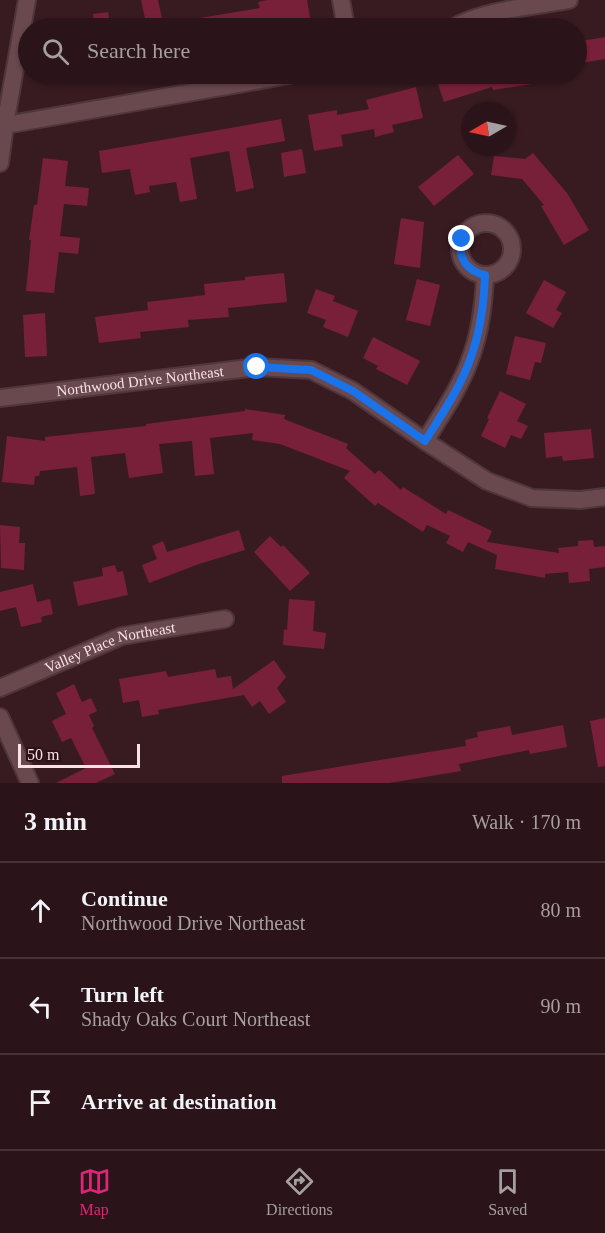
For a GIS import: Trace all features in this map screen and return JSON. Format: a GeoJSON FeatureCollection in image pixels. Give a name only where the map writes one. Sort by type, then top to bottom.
{"type":"FeatureCollection","features":[{"type":"Feature","properties":{"kind":"street"},"geometry":{"type":"LineString","coordinates":[[23,18],[27,0]]}},
{"type":"Feature","properties":{"kind":"street"},"geometry":{"type":"LineString","coordinates":[[341,0],[344,18]]}},
{"type":"Feature","properties":{"kind":"street"},"geometry":{"type":"LineString","coordinates":[[479,18],[493,13],[569,0]]}},
{"type":"Feature","properties":{"kind":"street"},"geometry":{"type":"LineString","coordinates":[[0,164],[2,125],[18,45]]}},
{"type":"Feature","properties":{"kind":"street"},"geometry":{"type":"LineString","coordinates":[[2,125],[238,84]]}},
{"type":"Feature","properties":{"kind":"street"},"geometry":{"type":"LineString","coordinates":[[425,441],[451,399],[472,355],[483,308],[485,275]]}},
{"type":"Feature","properties":{"kind":"street","name":"Northwood Drive Northeast"},"geometry":{"type":"LineString","coordinates":[[0,398],[257,367],[311,370],[353,391],[487,481],[532,498],[580,500],[605,497]]}},
{"type":"Feature","properties":{"kind":"street","name":"Valley Place Northeast"},"geometry":{"type":"LineString","coordinates":[[0,688],[122,636],[225,619]]}},
{"type":"Feature","properties":{"kind":"street"},"geometry":{"type":"LineString","coordinates":[[2,728],[30,783]]}},
{"type":"Feature","properties":{"kind":"building"},"geometry":{"type":"Polygon","coordinates":[[[141,0],[158,0],[162,18],[145,18],[141,0]]]}},
{"type":"Feature","properties":{"kind":"building"},"geometry":{"type":"Polygon","coordinates":[[[307,0],[310,18],[199,18],[260,8],[258,2],[307,0]]]}},
{"type":"Feature","properties":{"kind":"building"},"geometry":{"type":"Polygon","coordinates":[[[108,12],[109,18],[94,18],[93,14],[108,12]]]}},
{"type":"Feature","properties":{"kind":"building"},"geometry":{"type":"Polygon","coordinates":[[[605,37],[605,59],[587,62],[587,40],[605,37]]]}},
{"type":"Feature","properties":{"kind":"building"},"geometry":{"type":"Polygon","coordinates":[[[438,84],[532,84],[493,90],[492,87],[444,102],[438,84]]]}},
{"type":"Feature","properties":{"kind":"building"},"geometry":{"type":"Polygon","coordinates":[[[416,87],[423,118],[392,125],[394,132],[375,137],[374,129],[341,135],[343,146],[314,151],[308,115],[337,110],[337,115],[369,109],[366,100],[416,87]]]}},
{"type":"Feature","properties":{"kind":"building"},"geometry":{"type":"Polygon","coordinates":[[[281,119],[285,141],[246,148],[254,188],[236,192],[229,151],[190,158],[197,199],[180,202],[176,182],[149,186],[150,192],[135,195],[130,169],[102,173],[99,151],[281,119]]]}},
{"type":"Feature","properties":{"kind":"building"},"geometry":{"type":"Polygon","coordinates":[[[302,149],[306,173],[284,177],[281,153],[302,149]]]}},
{"type":"Feature","properties":{"kind":"building"},"geometry":{"type":"Polygon","coordinates":[[[533,153],[567,193],[589,230],[564,245],[541,206],[544,205],[522,179],[491,175],[494,156],[525,159],[533,153]]]}},
{"type":"Feature","properties":{"kind":"building"},"geometry":{"type":"Polygon","coordinates":[[[458,155],[474,174],[434,206],[418,187],[458,155]]]}},
{"type":"Feature","properties":{"kind":"building"},"geometry":{"type":"Polygon","coordinates":[[[43,158],[68,161],[65,186],[89,188],[87,206],[64,204],[60,236],[80,238],[78,254],[59,252],[54,293],[26,291],[31,240],[29,240],[34,205],[37,205],[43,158]]]}},
{"type":"Feature","properties":{"kind":"building"},"geometry":{"type":"Polygon","coordinates":[[[401,218],[424,222],[420,268],[394,264],[401,218]]]}},
{"type":"Feature","properties":{"kind":"building"},"geometry":{"type":"Polygon","coordinates":[[[284,273],[287,302],[228,308],[229,317],[188,320],[189,327],[140,332],[141,338],[99,343],[95,317],[148,310],[147,302],[205,295],[204,284],[284,273]]]}},
{"type":"Feature","properties":{"kind":"building"},"geometry":{"type":"Polygon","coordinates":[[[417,279],[440,285],[430,326],[406,320],[417,279]]]}},
{"type":"Feature","properties":{"kind":"building"},"geometry":{"type":"Polygon","coordinates":[[[544,280],[566,292],[556,310],[562,313],[553,328],[526,313],[544,280]]]}},
{"type":"Feature","properties":{"kind":"building"},"geometry":{"type":"Polygon","coordinates":[[[316,289],[335,296],[333,301],[358,311],[348,337],[323,327],[326,320],[307,313],[316,289]]]}},
{"type":"Feature","properties":{"kind":"building"},"geometry":{"type":"Polygon","coordinates":[[[45,313],[47,356],[25,357],[23,315],[45,313]]]}},
{"type":"Feature","properties":{"kind":"building"},"geometry":{"type":"Polygon","coordinates":[[[515,336],[546,343],[541,363],[535,362],[530,380],[506,374],[515,336]]]}},
{"type":"Feature","properties":{"kind":"building"},"geometry":{"type":"Polygon","coordinates":[[[373,337],[420,361],[407,385],[376,369],[378,366],[363,358],[373,337]]]}},
{"type":"Feature","properties":{"kind":"building"},"geometry":{"type":"Polygon","coordinates":[[[500,391],[526,404],[517,421],[528,426],[521,439],[511,435],[505,448],[481,436],[500,391]]]}},
{"type":"Feature","properties":{"kind":"building"},"geometry":{"type":"Polygon","coordinates":[[[245,409],[285,415],[284,419],[348,444],[346,448],[375,474],[379,470],[401,490],[403,487],[446,514],[448,510],[492,531],[487,542],[559,553],[558,548],[578,546],[578,541],[593,540],[594,547],[605,546],[605,567],[589,569],[590,581],[569,583],[568,572],[545,574],[545,578],[495,569],[497,555],[468,542],[463,552],[446,543],[450,536],[427,525],[423,532],[378,503],[375,506],[344,478],[350,471],[280,444],[252,440],[253,433],[210,438],[214,474],[195,476],[192,441],[159,444],[163,473],[129,478],[125,453],[91,457],[95,494],[80,496],[77,467],[40,471],[39,476],[35,476],[34,485],[2,482],[7,436],[45,441],[45,437],[146,426],[146,424],[245,411],[245,409]]]}},
{"type":"Feature","properties":{"kind":"building"},"geometry":{"type":"Polygon","coordinates":[[[591,429],[594,458],[563,461],[562,456],[546,458],[544,433],[591,429]]]}},
{"type":"Feature","properties":{"kind":"building"},"geometry":{"type":"Polygon","coordinates":[[[0,525],[20,527],[19,543],[25,543],[24,570],[1,568],[0,525]]]}},
{"type":"Feature","properties":{"kind":"building"},"geometry":{"type":"Polygon","coordinates":[[[239,530],[245,550],[149,583],[142,565],[157,559],[152,546],[163,541],[167,552],[239,530]]]}},
{"type":"Feature","properties":{"kind":"building"},"geometry":{"type":"Polygon","coordinates":[[[270,536],[281,547],[283,545],[310,573],[290,591],[254,552],[270,536]]]}},
{"type":"Feature","properties":{"kind":"building"},"geometry":{"type":"Polygon","coordinates":[[[115,565],[117,572],[123,571],[128,595],[78,606],[73,582],[103,576],[102,568],[115,565]]]}},
{"type":"Feature","properties":{"kind":"building"},"geometry":{"type":"Polygon","coordinates":[[[33,584],[37,602],[50,599],[53,614],[41,617],[42,622],[21,627],[16,607],[0,611],[0,592],[33,584]]]}},
{"type":"Feature","properties":{"kind":"building"},"geometry":{"type":"Polygon","coordinates":[[[289,599],[315,601],[313,631],[326,633],[324,649],[283,645],[284,629],[287,630],[289,599]]]}},
{"type":"Feature","properties":{"kind":"building"},"geometry":{"type":"Polygon","coordinates":[[[274,660],[286,677],[277,688],[286,702],[269,714],[260,701],[252,707],[244,695],[158,710],[159,714],[142,717],[139,700],[123,703],[119,679],[166,671],[168,677],[215,669],[217,678],[231,676],[233,689],[274,660]]]}},
{"type":"Feature","properties":{"kind":"building"},"geometry":{"type":"Polygon","coordinates":[[[74,684],[82,702],[91,698],[97,711],[89,715],[94,726],[92,728],[115,774],[96,783],[56,783],[86,768],[71,738],[62,742],[52,721],[66,714],[56,693],[74,684]]]}},
{"type":"Feature","properties":{"kind":"building"},"geometry":{"type":"Polygon","coordinates":[[[605,718],[605,766],[598,767],[590,721],[605,718]]]}},
{"type":"Feature","properties":{"kind":"building"},"geometry":{"type":"Polygon","coordinates":[[[563,725],[567,747],[530,754],[529,750],[459,764],[461,771],[389,783],[282,783],[282,776],[466,746],[465,740],[478,737],[477,732],[510,726],[512,735],[563,725]]]}},
{"type":"Feature","properties":{"kind":"route"},"geometry":{"type":"LineString","coordinates":[[257,367],[311,370],[353,391],[425,441],[451,399],[472,355],[483,308],[485,275],[477,273],[464,263],[459,247],[462,239]]}}]}
